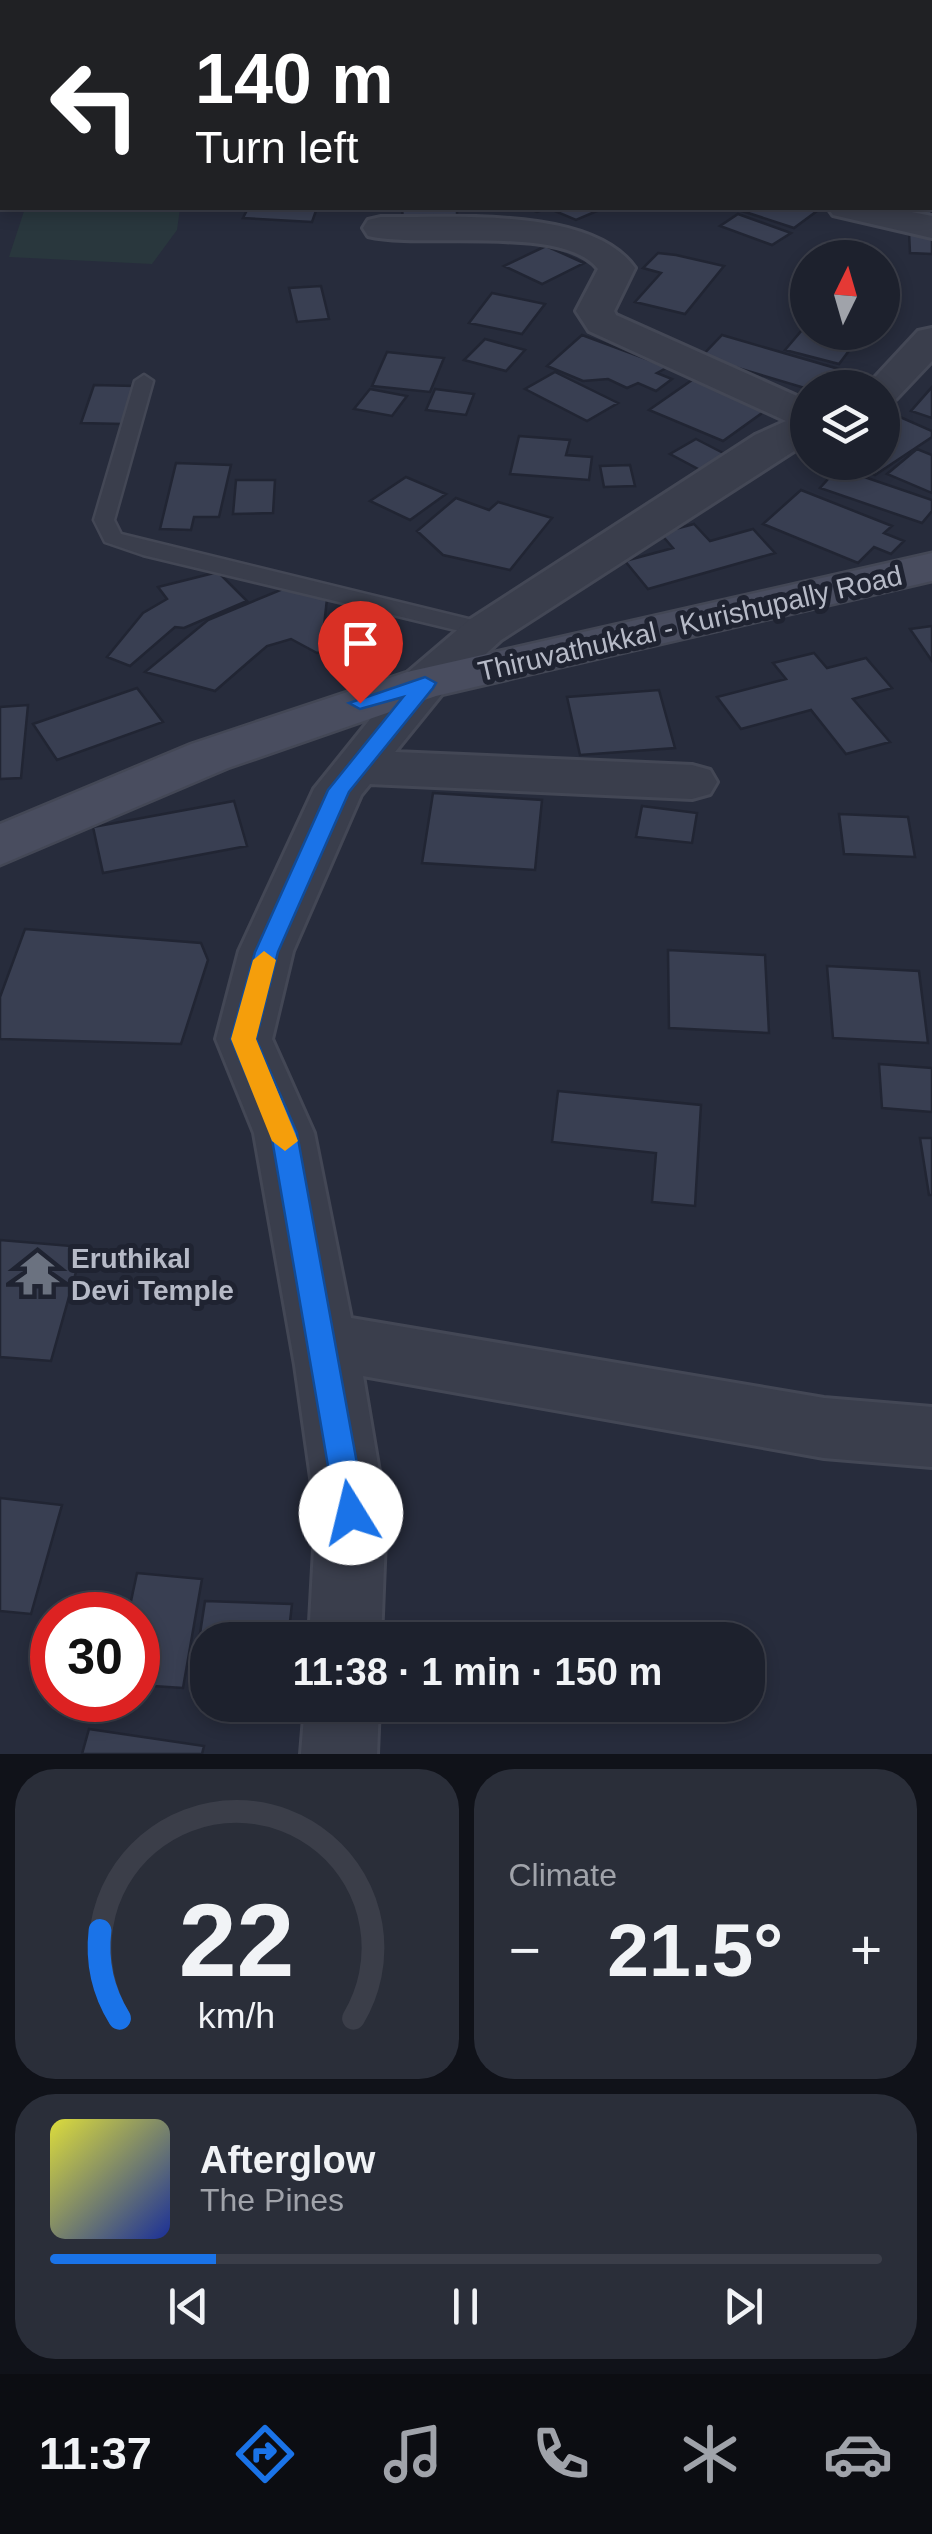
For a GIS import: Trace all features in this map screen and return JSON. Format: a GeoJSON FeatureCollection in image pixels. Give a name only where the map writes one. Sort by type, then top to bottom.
{"type":"FeatureCollection","features":[{"type":"Feature","properties":{"kind":"main road","name":"Thiruvathukkal - Kurishupally Road"},"geometry":{"type":"LineString","coordinates":[[0,846],[178,765],[425,683],[932,567]]}},
{"type":"Feature","properties":{"kind":"street"},"geometry":{"type":"LineString","coordinates":[[855,210],[932,226]]}},
{"type":"Feature","properties":{"kind":"street"},"geometry":{"type":"LineString","coordinates":[[381,228],[514,231],[572,240],[610,256],[617,268],[595,311],[602,322],[790,408]]}},
{"type":"Feature","properties":{"kind":"street"},"geometry":{"type":"LineString","coordinates":[[900,372],[932,339]]}},
{"type":"Feature","properties":{"kind":"street"},"geometry":{"type":"LineString","coordinates":[[346,1622],[351,1513],[323,1341],[284,1133],[244,1039],[266,952],[339,790],[425,683],[485,630],[790,435]]}},
{"type":"Feature","properties":{"kind":"street"},"geometry":{"type":"LineString","coordinates":[[356,767],[692,782]]}},
{"type":"Feature","properties":{"kind":"street"},"geometry":{"type":"LineString","coordinates":[[323,1341],[824,1428],[932,1437]]}},
{"type":"Feature","properties":{"kind":"street"},"geometry":{"type":"LineString","coordinates":[[339,1754],[341,1722]]}},
{"type":"Feature","properties":{"kind":"lane"},"geometry":{"type":"LineString","coordinates":[[144,381],[104,520],[112,538],[143,550],[485,630]]}},
{"type":"Feature","properties":{"kind":"shaded area"},"geometry":{"type":"Polygon","coordinates":[[[24,210],[180,210],[177,230],[152,264],[9,257],[24,210]]]}},
{"type":"Feature","properties":{"kind":"building"},"geometry":{"type":"Polygon","coordinates":[[[247,210],[316,210],[312,222],[243,218],[247,210]]]}},
{"type":"Feature","properties":{"kind":"building"},"geometry":{"type":"Polygon","coordinates":[[[402,210],[457,210],[457,220],[403,220],[402,210]]]}},
{"type":"Feature","properties":{"kind":"building"},"geometry":{"type":"Polygon","coordinates":[[[553,210],[599,210],[576,220],[553,210]]]}},
{"type":"Feature","properties":{"kind":"building"},"geometry":{"type":"Polygon","coordinates":[[[739,210],[817,211],[794,228],[739,210]]]}},
{"type":"Feature","properties":{"kind":"building"},"geometry":{"type":"Polygon","coordinates":[[[931,210],[932,220],[874,212],[931,210]]]}},
{"type":"Feature","properties":{"kind":"building"},"geometry":{"type":"Polygon","coordinates":[[[738,214],[791,233],[772,245],[720,226],[738,214]]]}},
{"type":"Feature","properties":{"kind":"building"},"geometry":{"type":"Polygon","coordinates":[[[909,232],[932,234],[932,254],[910,253],[909,232]]]}},
{"type":"Feature","properties":{"kind":"building"},"geometry":{"type":"Polygon","coordinates":[[[546,246],[584,263],[542,284],[504,266],[546,246]]]}},
{"type":"Feature","properties":{"kind":"building"},"geometry":{"type":"Polygon","coordinates":[[[658,253],[724,266],[685,314],[635,302],[661,273],[643,268],[658,253]]]}},
{"type":"Feature","properties":{"kind":"building"},"geometry":{"type":"Polygon","coordinates":[[[321,286],[329,319],[297,322],[289,288],[321,286]]]}},
{"type":"Feature","properties":{"kind":"building"},"geometry":{"type":"Polygon","coordinates":[[[492,293],[545,304],[522,334],[469,323],[492,293]]]}},
{"type":"Feature","properties":{"kind":"building"},"geometry":{"type":"Polygon","coordinates":[[[582,335],[668,367],[657,373],[672,379],[656,391],[638,383],[627,388],[608,379],[583,381],[547,366],[582,335]]]}},
{"type":"Feature","properties":{"kind":"building"},"geometry":{"type":"Polygon","coordinates":[[[722,335],[842,370],[790,370],[790,384],[701,357],[722,335]]]}},
{"type":"Feature","properties":{"kind":"building"},"geometry":{"type":"Polygon","coordinates":[[[485,339],[525,350],[506,371],[464,360],[485,339]]]}},
{"type":"Feature","properties":{"kind":"building"},"geometry":{"type":"Polygon","coordinates":[[[790,344],[790,350],[850,350],[839,364],[785,350],[790,344]]]}},
{"type":"Feature","properties":{"kind":"building"},"geometry":{"type":"Polygon","coordinates":[[[387,352],[444,358],[430,392],[372,386],[387,352]]]}},
{"type":"Feature","properties":{"kind":"building"},"geometry":{"type":"Polygon","coordinates":[[[555,372],[618,403],[587,421],[525,389],[555,372]]]}},
{"type":"Feature","properties":{"kind":"building"},"geometry":{"type":"Polygon","coordinates":[[[695,378],[769,408],[723,441],[649,410],[695,378]]]}},
{"type":"Feature","properties":{"kind":"building"},"geometry":{"type":"Polygon","coordinates":[[[94,385],[135,386],[123,424],[81,423],[94,385]]]}},
{"type":"Feature","properties":{"kind":"building"},"geometry":{"type":"Polygon","coordinates":[[[932,387],[932,418],[911,411],[932,387]]]}},
{"type":"Feature","properties":{"kind":"building"},"geometry":{"type":"Polygon","coordinates":[[[370,389],[407,396],[392,416],[354,409],[370,389]]]}},
{"type":"Feature","properties":{"kind":"building"},"geometry":{"type":"Polygon","coordinates":[[[435,389],[474,394],[466,415],[426,410],[435,389]]]}},
{"type":"Feature","properties":{"kind":"building"},"geometry":{"type":"Polygon","coordinates":[[[900,417],[932,431],[932,437],[900,458],[900,417]]]}},
{"type":"Feature","properties":{"kind":"building"},"geometry":{"type":"Polygon","coordinates":[[[519,436],[570,440],[566,455],[592,457],[589,480],[510,474],[519,436]]]}},
{"type":"Feature","properties":{"kind":"building"},"geometry":{"type":"Polygon","coordinates":[[[696,439],[727,455],[702,471],[670,454],[696,439]]]}},
{"type":"Feature","properties":{"kind":"building"},"geometry":{"type":"Polygon","coordinates":[[[917,449],[932,455],[932,493],[900,479],[900,463],[917,449]]]}},
{"type":"Feature","properties":{"kind":"building"},"geometry":{"type":"Polygon","coordinates":[[[176,463],[231,465],[219,517],[194,517],[191,530],[160,529],[176,463]]]}},
{"type":"Feature","properties":{"kind":"building"},"geometry":{"type":"Polygon","coordinates":[[[630,465],[635,486],[604,487],[600,466],[630,465]]]}},
{"type":"Feature","properties":{"kind":"building"},"geometry":{"type":"Polygon","coordinates":[[[406,477],[446,494],[410,520],[370,501],[406,477]]]}},
{"type":"Feature","properties":{"kind":"building"},"geometry":{"type":"Polygon","coordinates":[[[236,480],[275,480],[273,513],[233,514],[236,480]]]}},
{"type":"Feature","properties":{"kind":"building"},"geometry":{"type":"Polygon","coordinates":[[[827,480],[873,480],[932,500],[932,511],[922,523],[820,488],[827,480]]]}},
{"type":"Feature","properties":{"kind":"building"},"geometry":{"type":"Polygon","coordinates":[[[801,490],[892,526],[884,533],[904,541],[891,554],[874,547],[858,563],[763,524],[801,490]]]}},
{"type":"Feature","properties":{"kind":"building"},"geometry":{"type":"Polygon","coordinates":[[[456,498],[489,510],[498,502],[552,518],[510,570],[443,555],[417,531],[456,498]]]}},
{"type":"Feature","properties":{"kind":"building"},"geometry":{"type":"Polygon","coordinates":[[[694,524],[710,541],[753,529],[775,553],[648,589],[625,561],[673,548],[660,533],[694,524]]]}},
{"type":"Feature","properties":{"kind":"building"},"geometry":{"type":"Polygon","coordinates":[[[218,572],[247,601],[184,628],[175,627],[130,666],[107,657],[143,613],[167,599],[158,587],[218,572]]]}},
{"type":"Feature","properties":{"kind":"building"},"geometry":{"type":"Polygon","coordinates":[[[290,586],[327,599],[324,626],[345,645],[317,653],[291,639],[267,646],[215,691],[145,672],[208,620],[290,586]]]}},
{"type":"Feature","properties":{"kind":"building"},"geometry":{"type":"Polygon","coordinates":[[[932,626],[932,661],[910,629],[932,626]]]}},
{"type":"Feature","properties":{"kind":"building"},"geometry":{"type":"Polygon","coordinates":[[[814,653],[827,668],[866,658],[892,688],[853,699],[890,742],[846,754],[811,710],[741,729],[717,697],[786,679],[773,663],[814,653]]]}},
{"type":"Feature","properties":{"kind":"building"},"geometry":{"type":"Polygon","coordinates":[[[137,688],[163,722],[57,760],[33,724],[137,688]]]}},
{"type":"Feature","properties":{"kind":"building"},"geometry":{"type":"Polygon","coordinates":[[[659,690],[675,748],[580,755],[567,697],[659,690]]]}},
{"type":"Feature","properties":{"kind":"building"},"geometry":{"type":"Polygon","coordinates":[[[28,705],[21,778],[0,779],[0,707],[28,705]]]}},
{"type":"Feature","properties":{"kind":"building"},"geometry":{"type":"Polygon","coordinates":[[[433,793],[542,800],[535,870],[422,863],[433,793]]]}},
{"type":"Feature","properties":{"kind":"building"},"geometry":{"type":"Polygon","coordinates":[[[234,801],[247,846],[103,873],[93,827],[234,801]]]}},
{"type":"Feature","properties":{"kind":"building"},"geometry":{"type":"Polygon","coordinates":[[[642,806],[697,813],[692,843],[636,837],[642,806]]]}},
{"type":"Feature","properties":{"kind":"building"},"geometry":{"type":"Polygon","coordinates":[[[839,814],[908,817],[915,857],[844,854],[839,814]]]}},
{"type":"Feature","properties":{"kind":"building"},"geometry":{"type":"Polygon","coordinates":[[[25,929],[201,943],[208,960],[181,1044],[0,1039],[0,997],[25,929]]]}},
{"type":"Feature","properties":{"kind":"building"},"geometry":{"type":"Polygon","coordinates":[[[668,950],[765,955],[769,1033],[669,1028],[668,950]]]}},
{"type":"Feature","properties":{"kind":"building"},"geometry":{"type":"Polygon","coordinates":[[[827,966],[919,971],[928,1043],[833,1038],[827,966]]]}},
{"type":"Feature","properties":{"kind":"building"},"geometry":{"type":"Polygon","coordinates":[[[879,1064],[932,1068],[932,1112],[882,1108],[879,1064]]]}},
{"type":"Feature","properties":{"kind":"building"},"geometry":{"type":"Polygon","coordinates":[[[558,1091],[701,1105],[695,1206],[652,1202],[656,1153],[552,1142],[558,1091]]]}},
{"type":"Feature","properties":{"kind":"building"},"geometry":{"type":"Polygon","coordinates":[[[920,1138],[932,1138],[932,1195],[929,1195],[920,1138]]]}},
{"type":"Feature","properties":{"kind":"building","name":"Eruthikal Devi Temple"},"geometry":{"type":"Polygon","coordinates":[[[0,1240],[83,1247],[51,1361],[0,1357],[0,1240]]]}},
{"type":"Feature","properties":{"kind":"building"},"geometry":{"type":"Polygon","coordinates":[[[0,1498],[62,1505],[37,1592],[30,1592],[30,1614],[0,1611],[0,1498]]]}},
{"type":"Feature","properties":{"kind":"building"},"geometry":{"type":"Polygon","coordinates":[[[137,1573],[202,1579],[195,1622],[190,1622],[183,1688],[160,1686],[160,1592],[133,1592],[137,1573]]]}},
{"type":"Feature","properties":{"kind":"building"},"geometry":{"type":"Polygon","coordinates":[[[205,1601],[292,1604],[290,1622],[202,1622],[205,1601]]]}},
{"type":"Feature","properties":{"kind":"building"},"geometry":{"type":"Polygon","coordinates":[[[89,1729],[204,1746],[202,1754],[82,1754],[89,1729]]]}},
{"type":"Feature","properties":{"kind":"slow traffic"},"geometry":{"type":"LineString","coordinates":[[264,960],[244,1039],[285,1141]]}},
{"type":"Feature","properties":{"kind":"place","name":"Eruthikal Devi Temple"},"geometry":{"type":"Point","coordinates":[38,1274]}},
{"type":"Feature","properties":{"kind":"route"},"geometry":{"type":"LineString","coordinates":[[351,1513],[328,1365],[284,1133],[244,1039],[266,952],[339,790],[425,683],[360,703]]}}]}
